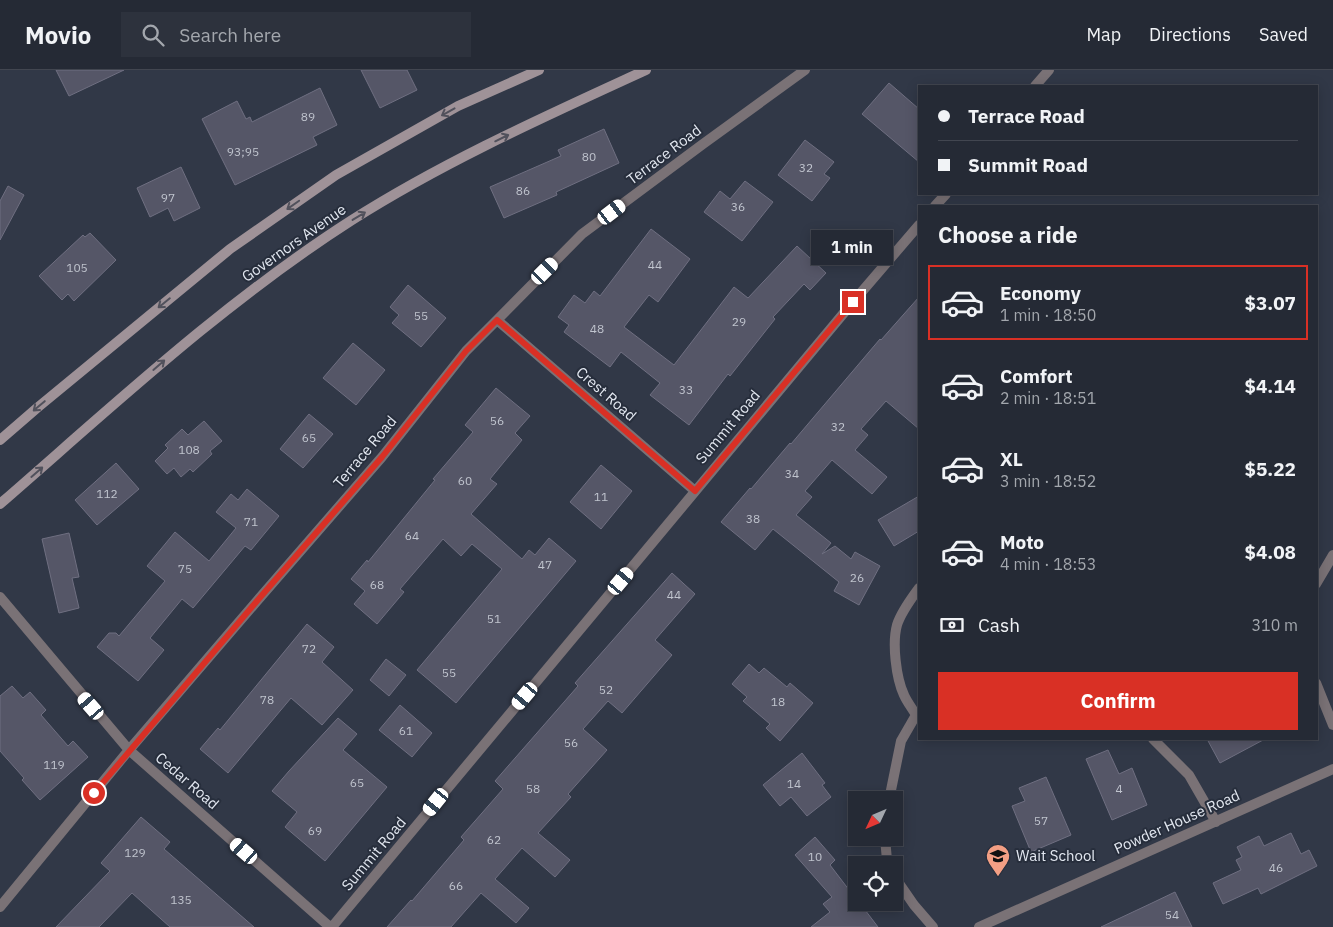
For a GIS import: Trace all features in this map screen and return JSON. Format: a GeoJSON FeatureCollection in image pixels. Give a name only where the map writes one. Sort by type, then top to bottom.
{"type":"FeatureCollection","features":[{"type":"Feature","properties":{"kind":"street","name":"Governors Avenue"},"geometry":{"type":"LineString","coordinates":[[0,440],[36,408],[230,249],[336,175],[458,106],[540,70]]}},
{"type":"Feature","properties":{"kind":"street","name":"Governors Avenue"},"geometry":{"type":"LineString","coordinates":[[0,504],[174,352],[265,280],[352,220],[438,170],[557,111],[646,70]]}},
{"type":"Feature","properties":{"kind":"street","name":"Terrace Road"},"geometry":{"type":"LineString","coordinates":[[0,907],[129,750],[382,457],[466,351],[582,234],[805,70]]}},
{"type":"Feature","properties":{"kind":"street"},"geometry":{"type":"LineString","coordinates":[[1036,85],[1049,70]]}},
{"type":"Feature","properties":{"kind":"street"},"geometry":{"type":"LineString","coordinates":[[936,205],[945,195]]}},
{"type":"Feature","properties":{"kind":"street","name":"Summit Road"},"geometry":{"type":"LineString","coordinates":[[331,927],[918,226]]}},
{"type":"Feature","properties":{"kind":"street","name":"Crest Road"},"geometry":{"type":"LineString","coordinates":[[497,320],[695,491]]}},
{"type":"Feature","properties":{"kind":"street"},"geometry":{"type":"LineString","coordinates":[[1318,581],[1333,555]]}},
{"type":"Feature","properties":{"kind":"street"},"geometry":{"type":"LineString","coordinates":[[891,791],[901,741],[917,714],[903,694],[897,674],[895,650],[897,626],[918,590]]}},
{"type":"Feature","properties":{"kind":"street","name":"Cedar Road"},"geometry":{"type":"LineString","coordinates":[[0,598],[129,750],[331,927]]}},
{"type":"Feature","properties":{"kind":"street"},"geometry":{"type":"LineString","coordinates":[[1318,688],[1333,725]]}},
{"type":"Feature","properties":{"kind":"street"},"geometry":{"type":"LineString","coordinates":[[1154,740],[1189,775],[1216,822]]}},
{"type":"Feature","properties":{"kind":"street","name":"Powder House Road"},"geometry":{"type":"LineString","coordinates":[[979,927],[1333,769]]}},
{"type":"Feature","properties":{"kind":"street"},"geometry":{"type":"LineString","coordinates":[[903,889],[914,905],[934,927]]}},
{"type":"Feature","properties":{"kind":"building"},"geometry":{"type":"Polygon","coordinates":[[[56,70],[124,70],[69,96],[56,70]]]}},
{"type":"Feature","properties":{"kind":"building"},"geometry":{"type":"Polygon","coordinates":[[[361,70],[407,70],[417,90],[380,108],[361,70]]]}},
{"type":"Feature","properties":{"kind":"building"},"geometry":{"type":"Polygon","coordinates":[[[889,83],[918,108],[918,161],[862,114],[889,83]]]}},
{"type":"Feature","properties":{"kind":"building"},"geometry":{"type":"Polygon","coordinates":[[[320,88],[337,125],[313,137],[317,145],[235,185],[202,119],[237,101],[246,119],[250,117],[252,122],[320,88]]]}},
{"type":"Feature","properties":{"kind":"building"},"geometry":{"type":"Polygon","coordinates":[[[604,129],[619,163],[556,192],[557,195],[504,218],[490,187],[561,156],[558,150],[604,129]]]}},
{"type":"Feature","properties":{"kind":"building"},"geometry":{"type":"Polygon","coordinates":[[[805,140],[834,162],[824,174],[830,178],[812,201],[778,175],[805,140]]]}},
{"type":"Feature","properties":{"kind":"building"},"geometry":{"type":"Polygon","coordinates":[[[181,167],[200,208],[174,221],[168,208],[150,217],[137,188],[181,167]]]}},
{"type":"Feature","properties":{"kind":"building"},"geometry":{"type":"Polygon","coordinates":[[[745,181],[773,202],[742,241],[704,212],[720,191],[730,199],[745,181]]]}},
{"type":"Feature","properties":{"kind":"building"},"geometry":{"type":"Polygon","coordinates":[[[8,186],[24,195],[0,240],[0,201],[8,186]]]}},
{"type":"Feature","properties":{"kind":"building"},"geometry":{"type":"Polygon","coordinates":[[[651,229],[690,259],[658,302],[649,295],[624,327],[674,365],[734,287],[748,298],[797,246],[826,273],[810,290],[804,284],[773,317],[775,319],[730,376],[728,374],[689,425],[650,395],[660,383],[621,352],[610,367],[564,332],[569,325],[558,317],[574,295],[585,303],[594,291],[600,296],[651,229]]]}},
{"type":"Feature","properties":{"kind":"building"},"geometry":{"type":"Polygon","coordinates":[[[90,233],[116,260],[74,301],[68,294],[62,300],[39,276],[83,235],[85,237],[90,233]]]}},
{"type":"Feature","properties":{"kind":"building"},"geometry":{"type":"Polygon","coordinates":[[[408,285],[446,318],[421,347],[392,323],[399,315],[390,307],[408,285]]]}},
{"type":"Feature","properties":{"kind":"building"},"geometry":{"type":"Polygon","coordinates":[[[918,298],[918,428],[886,401],[861,429],[868,435],[855,450],[887,477],[872,494],[832,460],[805,491],[812,497],[796,515],[831,543],[822,554],[835,546],[851,559],[855,552],[880,566],[859,605],[834,591],[839,582],[773,529],[755,550],[721,522],[918,298]]]}},
{"type":"Feature","properties":{"kind":"building"},"geometry":{"type":"Polygon","coordinates":[[[353,343],[385,370],[356,405],[323,378],[353,343]]]}},
{"type":"Feature","properties":{"kind":"building"},"geometry":{"type":"Polygon","coordinates":[[[496,388],[530,416],[515,433],[522,440],[490,479],[497,484],[471,514],[522,559],[529,550],[535,555],[549,538],[576,561],[456,703],[417,670],[502,569],[472,544],[461,556],[443,539],[400,589],[404,592],[377,624],[354,604],[365,591],[351,579],[367,560],[368,562],[435,480],[433,479],[473,432],[465,425],[496,388]]]}},
{"type":"Feature","properties":{"kind":"building"},"geometry":{"type":"Polygon","coordinates":[[[309,414],[333,434],[303,468],[280,449],[309,414]]]}},
{"type":"Feature","properties":{"kind":"building"},"geometry":{"type":"Polygon","coordinates":[[[204,421],[222,441],[210,451],[212,454],[193,472],[190,469],[181,477],[174,468],[167,474],[155,461],[168,448],[165,445],[182,429],[188,435],[204,421]]]}},
{"type":"Feature","properties":{"kind":"building"},"geometry":{"type":"Polygon","coordinates":[[[116,463],[139,489],[97,525],[75,500],[116,463]]]}},
{"type":"Feature","properties":{"kind":"building"},"geometry":{"type":"Polygon","coordinates":[[[601,465],[632,491],[601,529],[570,502],[601,465]]]}},
{"type":"Feature","properties":{"kind":"building"},"geometry":{"type":"Polygon","coordinates":[[[247,489],[279,516],[251,550],[245,546],[193,608],[182,599],[150,638],[164,650],[138,681],[97,647],[109,633],[116,633],[119,636],[165,581],[147,566],[175,532],[209,561],[236,528],[216,512],[231,494],[238,500],[247,489]]]}},
{"type":"Feature","properties":{"kind":"building"},"geometry":{"type":"Polygon","coordinates":[[[918,497],[918,532],[894,546],[878,520],[918,497]]]}},
{"type":"Feature","properties":{"kind":"building"},"geometry":{"type":"Polygon","coordinates":[[[69,533],[79,577],[72,578],[79,608],[59,613],[42,539],[69,533]]]}},
{"type":"Feature","properties":{"kind":"building"},"geometry":{"type":"Polygon","coordinates":[[[672,573],[695,594],[655,640],[672,655],[622,713],[608,701],[583,729],[607,750],[568,794],[571,797],[538,833],[570,860],[555,877],[522,848],[495,879],[529,908],[516,923],[481,893],[451,927],[387,927],[464,840],[461,837],[503,789],[495,781],[578,686],[575,683],[672,573]]]}},
{"type":"Feature","properties":{"kind":"building"},"geometry":{"type":"Polygon","coordinates":[[[307,624],[334,647],[322,662],[353,690],[322,725],[291,698],[228,773],[200,749],[218,728],[220,730],[307,624]]]}},
{"type":"Feature","properties":{"kind":"building"},"geometry":{"type":"Polygon","coordinates":[[[386,659],[406,675],[389,696],[370,680],[386,659]]]}},
{"type":"Feature","properties":{"kind":"building"},"geometry":{"type":"Polygon","coordinates":[[[749,664],[759,673],[764,668],[787,687],[790,683],[813,703],[780,741],[766,728],[770,724],[743,701],[747,697],[732,684],[749,664]]]}},
{"type":"Feature","properties":{"kind":"building"},"geometry":{"type":"Polygon","coordinates":[[[12,686],[23,698],[30,692],[46,710],[41,715],[68,746],[73,741],[88,757],[40,800],[22,780],[24,778],[0,751],[0,696],[12,686]]]}},
{"type":"Feature","properties":{"kind":"building"},"geometry":{"type":"Polygon","coordinates":[[[400,705],[432,733],[412,757],[379,730],[400,705]]]}},
{"type":"Feature","properties":{"kind":"building"},"geometry":{"type":"Polygon","coordinates":[[[338,718],[357,734],[343,750],[387,787],[325,861],[285,827],[297,812],[272,791],[338,718]]]}},
{"type":"Feature","properties":{"kind":"building"},"geometry":{"type":"Polygon","coordinates":[[[1208,740],[1263,740],[1220,763],[1208,740]]]}},
{"type":"Feature","properties":{"kind":"building"},"geometry":{"type":"Polygon","coordinates":[[[1108,750],[1119,774],[1132,768],[1147,805],[1112,820],[1086,759],[1108,750]]]}},
{"type":"Feature","properties":{"kind":"building"},"geometry":{"type":"Polygon","coordinates":[[[802,753],[825,783],[822,785],[831,797],[807,816],[791,797],[780,806],[763,785],[802,753]]]}},
{"type":"Feature","properties":{"kind":"building"},"geometry":{"type":"Polygon","coordinates":[[[1046,777],[1071,835],[1031,852],[1012,806],[1025,801],[1019,788],[1046,777]]]}},
{"type":"Feature","properties":{"kind":"building"},"geometry":{"type":"Polygon","coordinates":[[[141,817],[170,842],[164,849],[254,927],[170,927],[132,893],[99,927],[56,927],[110,871],[101,863],[141,817]]]}},
{"type":"Feature","properties":{"kind":"building"},"geometry":{"type":"Polygon","coordinates":[[[1291,833],[1301,854],[1309,850],[1317,866],[1261,894],[1258,888],[1223,904],[1213,883],[1241,870],[1236,860],[1242,857],[1237,847],[1259,836],[1264,846],[1291,833]]]}},
{"type":"Feature","properties":{"kind":"building"},"geometry":{"type":"Polygon","coordinates":[[[815,837],[835,860],[830,865],[848,889],[848,911],[866,911],[878,927],[811,927],[830,912],[823,904],[832,897],[795,855],[815,837]]]}},
{"type":"Feature","properties":{"kind":"building"},"geometry":{"type":"Polygon","coordinates":[[[1175,892],[1192,927],[1101,927],[1152,903],[1175,892]]]}},
{"type":"Feature","properties":{"kind":"place","name":"Wait School"},"geometry":{"type":"Point","coordinates":[998,877]}},
{"type":"Feature","properties":{"kind":"route"},"geometry":{"type":"LineString","coordinates":[[94,793],[382,457],[466,351],[497,320],[695,491],[853,302]]}}]}
